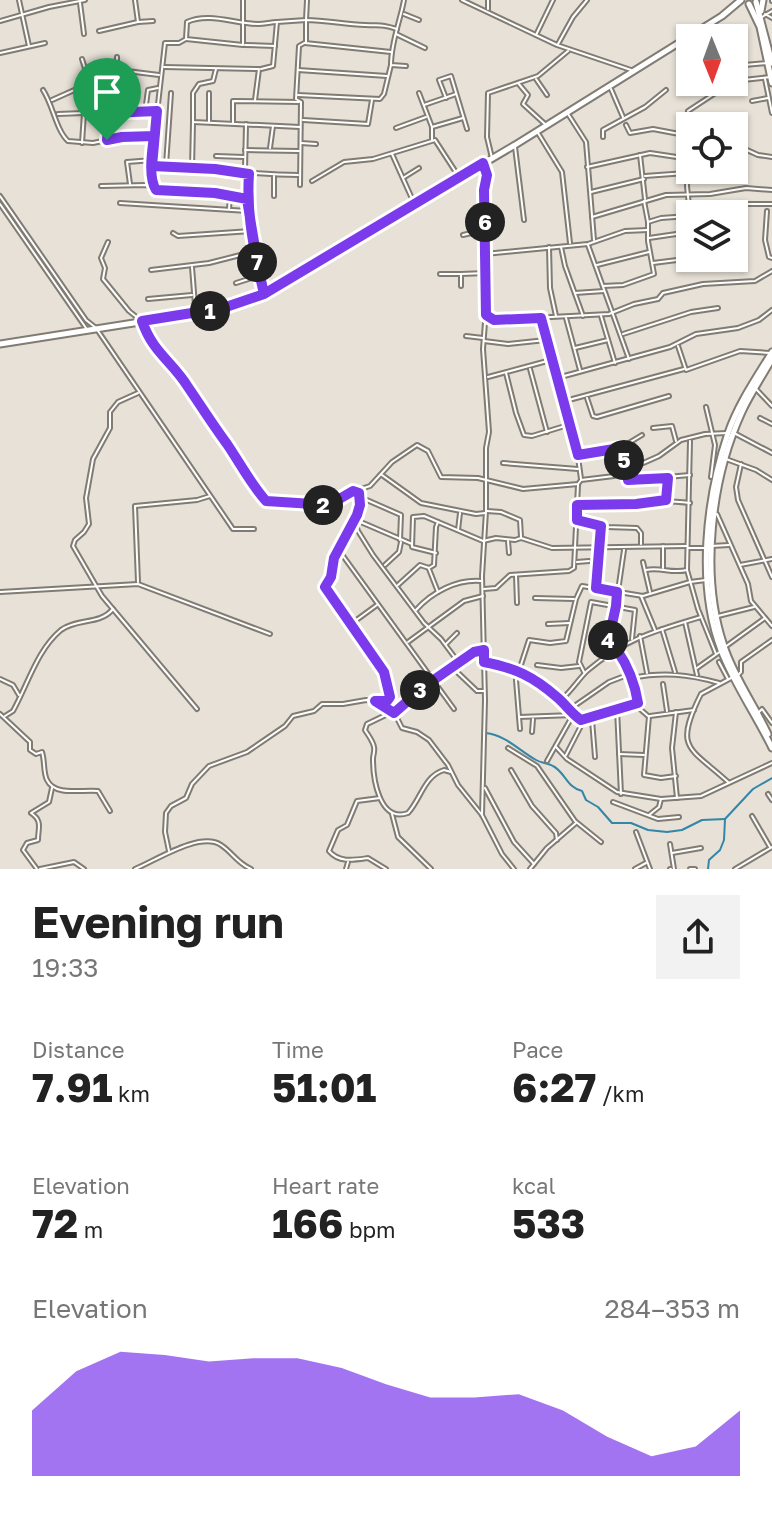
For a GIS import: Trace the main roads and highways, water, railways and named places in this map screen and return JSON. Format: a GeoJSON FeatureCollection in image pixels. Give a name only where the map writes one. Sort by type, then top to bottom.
{"type":"FeatureCollection","features":[{"type":"Feature","properties":{"kind":"main road"},"geometry":{"type":"LineString","coordinates":[[745,3],[760,16],[770,63]]}},
{"type":"Feature","properties":{"kind":"main road"},"geometry":{"type":"LineString","coordinates":[[745,3],[760,16],[771,50],[768,77],[772,83]]}},
{"type":"Feature","properties":{"kind":"main road"},"geometry":{"type":"LineString","coordinates":[[0,344],[231,306],[264,294],[547,126],[745,3]]}},
{"type":"Feature","properties":{"kind":"main road"},"geometry":{"type":"LineString","coordinates":[[772,352],[746,394],[730,433],[709,547],[707,580],[712,622],[721,651],[772,748]]}},
{"type":"Feature","properties":{"kind":"main road"},"geometry":{"type":"LineString","coordinates":[[730,433],[772,359]]}},
{"type":"Feature","properties":{"kind":"main road"},"geometry":{"type":"LineString","coordinates":[[721,651],[709,547],[723,459]]}},
{"type":"Feature","properties":{"kind":"main road"},"geometry":{"type":"LineString","coordinates":[[733,678],[758,712],[772,742]]}},
{"type":"Feature","properties":{"kind":"waterway"},"geometry":{"type":"LineString","coordinates":[[486,733],[500,737],[536,760],[557,769],[612,823],[631,823],[648,830],[667,832],[682,830],[702,820],[725,819]]}},
{"type":"Feature","properties":{"kind":"waterway"},"geometry":{"type":"LineString","coordinates":[[708,869],[709,860],[720,850],[724,840],[725,819],[753,789],[772,778]]}}]}
